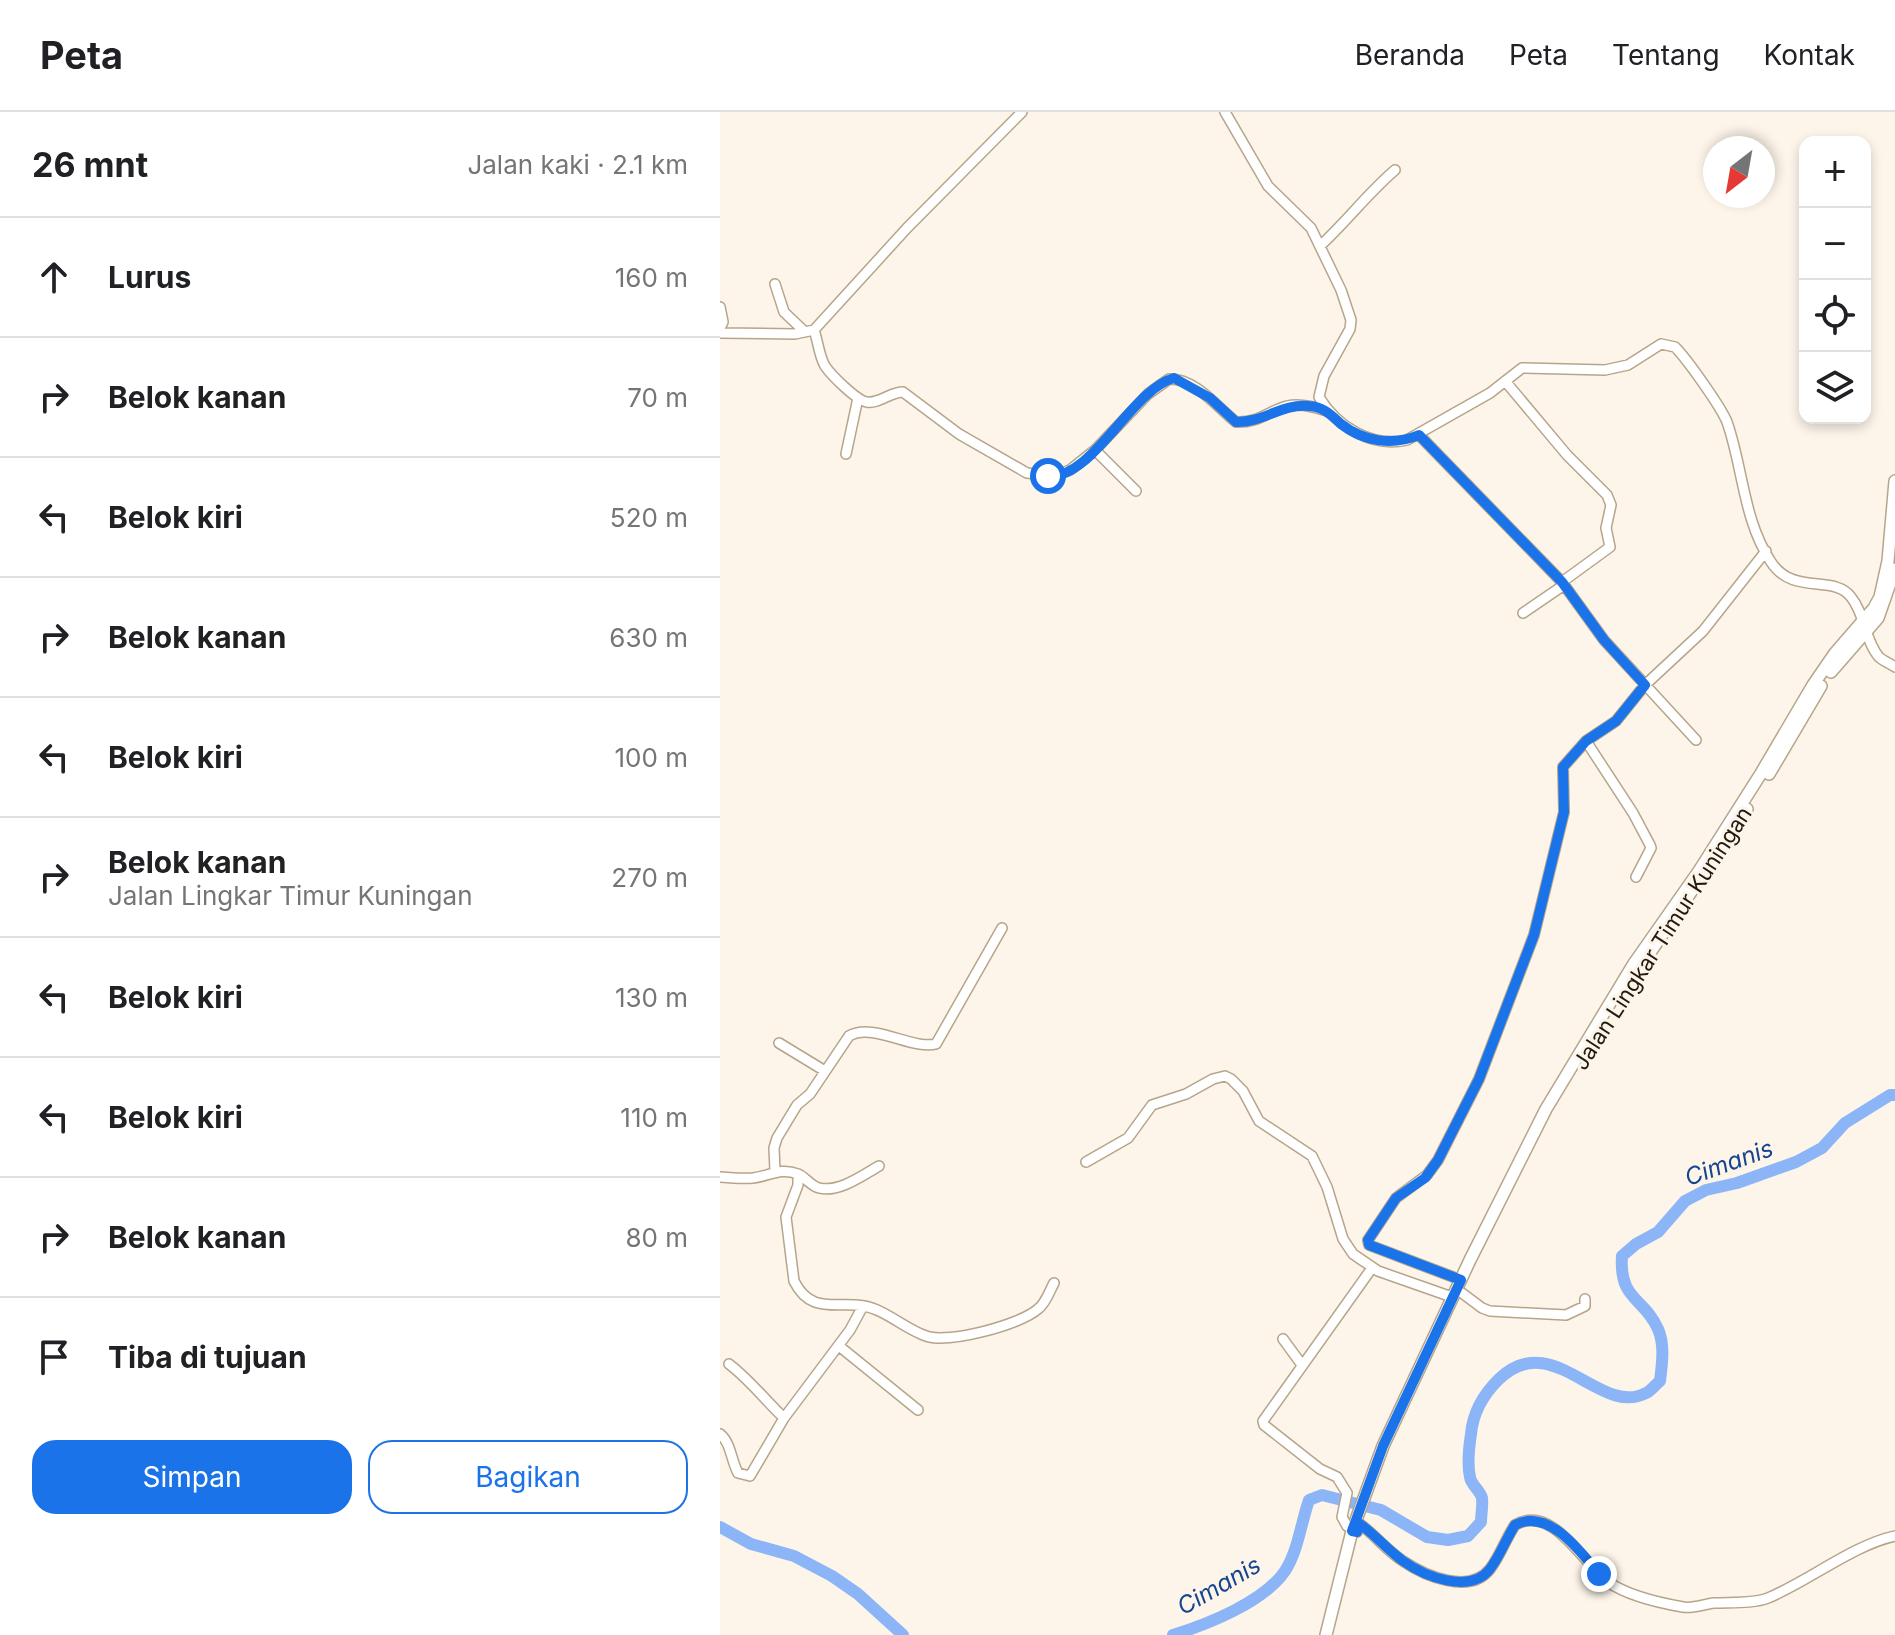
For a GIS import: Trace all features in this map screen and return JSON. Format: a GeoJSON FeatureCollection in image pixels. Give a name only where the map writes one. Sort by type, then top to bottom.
{"type":"FeatureCollection","features":[{"type":"Feature","properties":{"kind":"main road","name":"Jalan Lingkar Timur Kuningan"},"geometry":{"type":"LineString","coordinates":[[1865,626],[1884,585],[1895,481]]}},
{"type":"Feature","properties":{"kind":"main road","name":"Jalan Lingkar Timur Kuningan"},"geometry":{"type":"LineString","coordinates":[[1329,1635],[1368,1494],[1458,1290],[1573,1075],[1632,979],[1730,836],[1820,687],[1884,605],[1895,569]]}},
{"type":"Feature","properties":{"kind":"street"},"geometry":{"type":"LineString","coordinates":[[720,307],[723,322],[720,330],[795,334],[809,331],[1022,112]]}},
{"type":"Feature","properties":{"kind":"street"},"geometry":{"type":"LineString","coordinates":[[1225,112],[1268,186],[1308,223],[1341,290],[1351,323],[1349,335],[1324,376],[1319,397],[1327,411],[1344,426],[1359,435],[1396,442],[1419,435],[1522,368],[1605,370],[1635,361],[1661,344],[1675,347],[1725,418],[1744,495],[1771,562],[1784,577],[1809,585],[1835,586],[1845,590],[1853,598],[1879,657],[1895,667]]}},
{"type":"Feature","properties":{"kind":"street"},"geometry":{"type":"LineString","coordinates":[[1321,245],[1395,170]]}},
{"type":"Feature","properties":{"kind":"street"},"geometry":{"type":"LineString","coordinates":[[775,284],[784,312],[809,331],[823,363],[858,398],[871,403],[903,392],[959,434],[1027,473],[1054,476],[1065,473],[1095,450],[1148,394],[1169,379],[1181,380],[1210,398],[1236,422],[1263,418],[1287,406],[1311,406],[1327,411]]}},
{"type":"Feature","properties":{"kind":"street"},"geometry":{"type":"LineString","coordinates":[[1505,381],[1567,455],[1607,495],[1611,505],[1606,528],[1611,546],[1523,613]]}},
{"type":"Feature","properties":{"kind":"street"},"geometry":{"type":"LineString","coordinates":[[846,454],[858,398]]}},
{"type":"Feature","properties":{"kind":"street"},"geometry":{"type":"LineString","coordinates":[[1419,435],[1563,583],[1604,640],[1696,740]]}},
{"type":"Feature","properties":{"kind":"street"},"geometry":{"type":"LineString","coordinates":[[1095,450],[1136,491]]}},
{"type":"Feature","properties":{"kind":"street"},"geometry":{"type":"LineString","coordinates":[[1585,1299],[1585,1306],[1566,1315],[1486,1310],[1458,1290],[1369,1245],[1368,1240],[1396,1198],[1425,1178],[1438,1160],[1479,1079],[1534,935],[1564,812],[1563,767],[1586,741],[1616,721],[1645,685],[1703,631],[1766,551]]}},
{"type":"Feature","properties":{"kind":"street"},"geometry":{"type":"LineString","coordinates":[[1586,741],[1650,845],[1636,877]]}},
{"type":"Feature","properties":{"kind":"street"},"geometry":{"type":"LineString","coordinates":[[775,1171],[777,1138],[795,1108],[810,1094],[852,1033],[936,1044],[1002,928]]}},
{"type":"Feature","properties":{"kind":"street"},"geometry":{"type":"LineString","coordinates":[[779,1043],[825,1071]]}},
{"type":"Feature","properties":{"kind":"street"},"geometry":{"type":"LineString","coordinates":[[1086,1162],[1128,1138],[1152,1105],[1225,1076],[1243,1091],[1259,1121],[1312,1156],[1327,1187],[1343,1239],[1353,1254],[1372,1268],[1458,1290]]}},
{"type":"Feature","properties":{"kind":"street"},"geometry":{"type":"LineString","coordinates":[[720,1177],[756,1178],[775,1171],[790,1170],[816,1187],[828,1188],[847,1184],[879,1166]]}},
{"type":"Feature","properties":{"kind":"street"},"geometry":{"type":"LineString","coordinates":[[798,1174],[798,1185],[786,1217],[796,1286],[822,1306],[863,1306],[930,1338],[955,1338],[997,1327],[1037,1311],[1054,1283]]}},
{"type":"Feature","properties":{"kind":"street"},"geometry":{"type":"LineString","coordinates":[[1372,1268],[1263,1421],[1264,1425],[1320,1469],[1337,1477],[1347,1493],[1344,1522],[1357,1525],[1407,1564],[1432,1576],[1462,1582],[1474,1580],[1490,1570],[1515,1525],[1527,1521],[1539,1522],[1569,1540],[1609,1583],[1688,1608],[1767,1599],[1895,1536]]}},
{"type":"Feature","properties":{"kind":"street"},"geometry":{"type":"LineString","coordinates":[[720,1434],[726,1439],[731,1461],[738,1473],[750,1476],[784,1418],[839,1346],[863,1306]]}},
{"type":"Feature","properties":{"kind":"street"},"geometry":{"type":"LineString","coordinates":[[1283,1339],[1302,1365]]}},
{"type":"Feature","properties":{"kind":"street"},"geometry":{"type":"LineString","coordinates":[[839,1346],[918,1410]]}},
{"type":"Feature","properties":{"kind":"street"},"geometry":{"type":"LineString","coordinates":[[729,1364],[749,1379],[758,1393],[784,1418]]}},
{"type":"Feature","properties":{"kind":"waterway","name":"Cimanis"},"geometry":{"type":"LineString","coordinates":[[1173,1635],[1250,1602],[1276,1582],[1293,1555],[1309,1500],[1322,1495],[1381,1510],[1427,1537],[1448,1540],[1468,1536],[1481,1522],[1482,1504],[1481,1495],[1472,1483],[1469,1472],[1472,1426],[1480,1404],[1498,1380],[1518,1366],[1537,1363],[1556,1367],[1611,1394],[1629,1397],[1650,1391],[1660,1381],[1662,1341],[1652,1319],[1624,1282],[1622,1256],[1658,1232],[1685,1201],[1706,1190],[1737,1183],[1796,1162],[1822,1148],[1845,1123],[1890,1095],[1895,1095]]}},
{"type":"Feature","properties":{"kind":"waterway","name":"Cimanis"},"geometry":{"type":"LineString","coordinates":[[720,1527],[751,1544],[794,1556],[832,1576],[858,1594],[903,1635]]}},
{"type":"Feature","properties":{"kind":"route"},"geometry":{"type":"LineString","coordinates":[[1048,476],[1070,470],[1095,450],[1148,394],[1174,378],[1210,398],[1236,422],[1263,418],[1287,406],[1311,406],[1327,411],[1359,435],[1376,440],[1396,442],[1419,435],[1562,582],[1604,640],[1645,685],[1616,721],[1586,741],[1563,767],[1564,812],[1534,935],[1479,1079],[1438,1160],[1425,1178],[1396,1198],[1367,1242],[1461,1280],[1383,1446],[1352,1531],[1357,1532],[1360,1524],[1396,1556],[1421,1572],[1462,1582],[1474,1580],[1490,1570],[1515,1525],[1527,1521],[1539,1522],[1569,1540],[1599,1574]]}}]}
